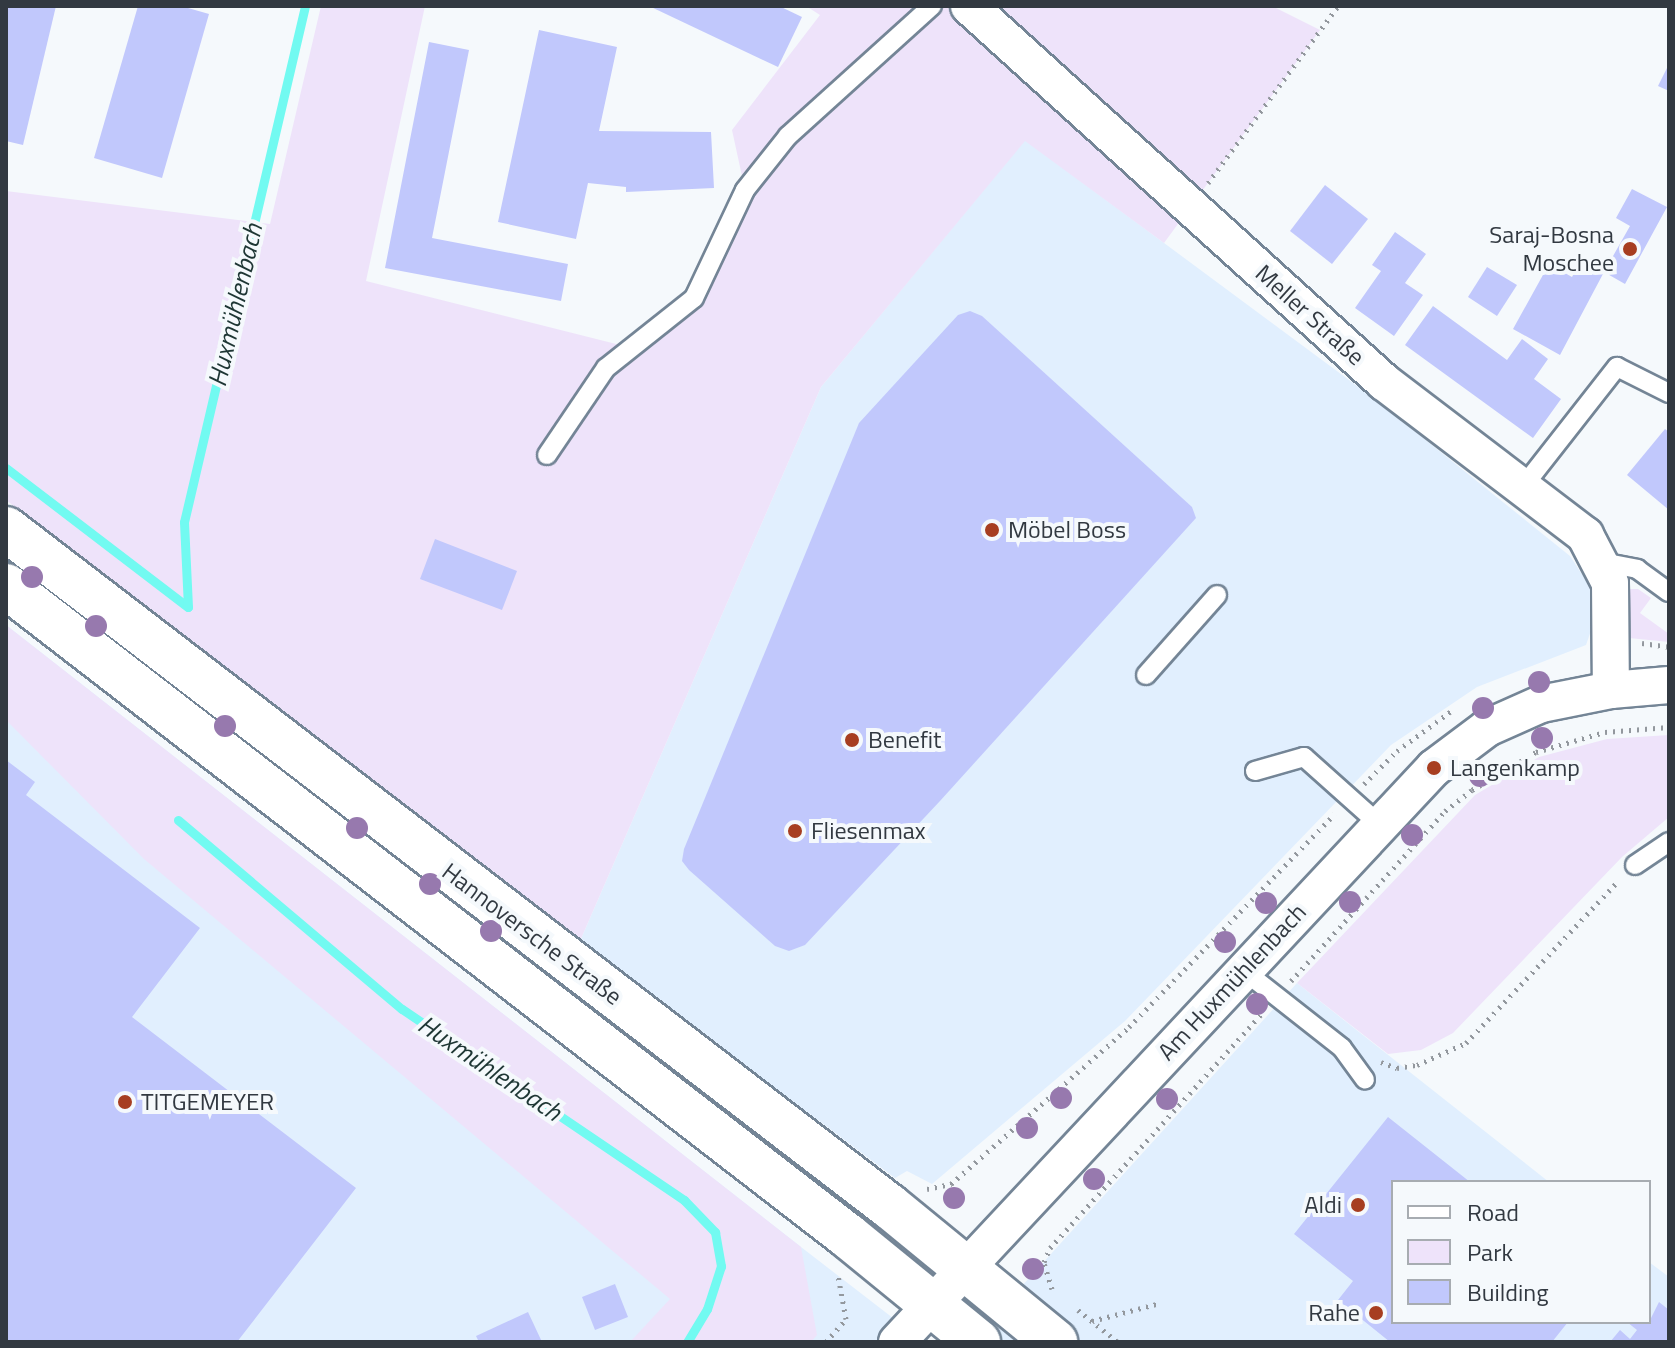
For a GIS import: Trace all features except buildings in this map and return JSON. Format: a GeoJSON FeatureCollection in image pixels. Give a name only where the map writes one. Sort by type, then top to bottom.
{"type":"FeatureCollection","features":[{"type":"Feature","properties":{"kind":"main road","name":"Hannoversche Straße"},"geometry":{"type":"LineString","coordinates":[[6,529],[966,1269],[1074,1332]]}},
{"type":"Feature","properties":{"kind":"main road","name":"Hannoversche Straße"},"geometry":{"type":"LineString","coordinates":[[6,586],[848,1236],[978,1342]]}},
{"type":"Feature","properties":{"kind":"street","name":"Meller Straße"},"geometry":{"type":"LineString","coordinates":[[969,6],[1384,382],[1585,535],[1602,562]]}},
{"type":"Feature","properties":{"kind":"street"},"geometry":{"type":"LineString","coordinates":[[1602,562],[1612,612],[1611,690]]}},
{"type":"Feature","properties":{"kind":"street","name":"Am Huxmühlenbach"},"geometry":{"type":"LineString","coordinates":[[897,1342],[1434,768],[1487,728],[1541,704],[1611,690],[1669,685]]}},
{"type":"Feature","properties":{"kind":"lane"},"geometry":{"type":"LineString","coordinates":[[547,455],[606,368],[694,298],[745,190],[788,136],[932,6]]}},
{"type":"Feature","properties":{"kind":"lane"},"geometry":{"type":"LineString","coordinates":[[1522,488],[1617,367],[1669,393]]}},
{"type":"Feature","properties":{"kind":"lane"},"geometry":{"type":"LineString","coordinates":[[1602,562],[1637,569],[1669,592]]}},
{"type":"Feature","properties":{"kind":"lane"},"geometry":{"type":"LineString","coordinates":[[1146,675],[1217,595]]}},
{"type":"Feature","properties":{"kind":"lane"},"geometry":{"type":"LineString","coordinates":[[1255,771],[1304,757],[1379,824]]}},
{"type":"Feature","properties":{"kind":"lane"},"geometry":{"type":"LineString","coordinates":[[1635,865],[1669,842]]}},
{"type":"Feature","properties":{"kind":"lane"},"geometry":{"type":"LineString","coordinates":[[1243,970],[1342,1048],[1365,1080]]}},
{"type":"Feature","properties":{"kind":"path"},"geometry":{"type":"LineString","coordinates":[[1191,206],[1338,6]]}},
{"type":"Feature","properties":{"kind":"path"},"geometry":{"type":"LineString","coordinates":[[1629,643],[1669,647]]}},
{"type":"Feature","properties":{"kind":"path"},"geometry":{"type":"LineString","coordinates":[[921,1189],[951,1184],[1129,1027],[1397,751],[1463,704]]}},
{"type":"Feature","properties":{"kind":"path"},"geometry":{"type":"LineString","coordinates":[[1620,731],[1669,727]]}},
{"type":"Feature","properties":{"kind":"path"},"geometry":{"type":"LineString","coordinates":[[1342,1048],[1397,1068],[1445,1055],[1466,1043],[1635,865]]}},
{"type":"Feature","properties":{"kind":"path"},"geometry":{"type":"LineString","coordinates":[[826,1342],[846,1319],[837,1268]]}},
{"type":"Feature","properties":{"kind":"path"},"geometry":{"type":"LineString","coordinates":[[1074,1332],[1160,1303]]}},
{"type":"Feature","properties":{"kind":"shaded area"},"geometry":{"type":"Polygon","coordinates":[[[1025,140],[1376,400],[1570,556],[1591,588],[1595,619],[1586,645],[1477,687],[1391,745],[1125,1021],[932,1184],[907,1171],[895,1178],[580,941],[821,387],[1025,140]]]}},
{"type":"Feature","properties":{"kind":"shaded area"},"geometry":{"type":"Polygon","coordinates":[[[6,625],[801,1247],[924,1342],[6,1342],[6,625]]]}},
{"type":"Feature","properties":{"kind":"shaded area"},"geometry":{"type":"Polygon","coordinates":[[[1297,983],[1546,1180],[1391,1180],[1391,1324],[1651,1324],[1651,1264],[1669,1277],[1669,1342],[971,1342],[1297,983]]]}},
{"type":"Feature","properties":{"kind":"green space"},"geometry":{"type":"Polygon","coordinates":[[[321,6],[425,6],[366,281],[632,348],[676,316],[745,190],[732,130],[820,15],[806,6],[1272,6],[1320,30],[1164,243],[1025,141],[821,387],[580,941],[6,500],[6,191],[270,224],[321,6]]]}},
{"type":"Feature","properties":{"kind":"green space"},"geometry":{"type":"Polygon","coordinates":[[[1628,589],[1638,589],[1651,598],[1640,613],[1669,634],[1669,642],[1629,638],[1628,589]]]}},
{"type":"Feature","properties":{"kind":"green space"},"geometry":{"type":"Polygon","coordinates":[[[6,625],[801,1247],[817,1335],[811,1342],[630,1342],[670,1299],[144,859],[6,720],[6,625]]]}},
{"type":"Feature","properties":{"kind":"green space"},"geometry":{"type":"Polygon","coordinates":[[[1669,735],[1669,817],[1622,857],[1453,1033],[1421,1050],[1388,1054],[1297,983],[1475,795],[1539,757],[1607,739],[1669,735]]]}},
{"type":"Feature","properties":{"kind":"waterway","name":"Huxmühlenbach"},"geometry":{"type":"LineString","coordinates":[[188,607],[184,522],[305,6]]}},
{"type":"Feature","properties":{"kind":"waterway"},"geometry":{"type":"LineString","coordinates":[[6,468],[188,607]]}},
{"type":"Feature","properties":{"kind":"waterway","name":"Huxmühlenbach"},"geometry":{"type":"LineString","coordinates":[[178,820],[402,1009],[684,1200],[715,1232],[721,1266],[707,1309],[687,1342]]}},
{"type":"Feature","properties":{"kind":"place","name":"Saraj-Bosna Moschee"},"geometry":{"type":"Point","coordinates":[1630,249]}},
{"type":"Feature","properties":{"kind":"place","name":"Möbel Boss"},"geometry":{"type":"Point","coordinates":[992,530]}},
{"type":"Feature","properties":{"kind":"place","name":"Benefit"},"geometry":{"type":"Point","coordinates":[852,740]}},
{"type":"Feature","properties":{"kind":"place","name":"Langenkamp"},"geometry":{"type":"Point","coordinates":[1434,768]}},
{"type":"Feature","properties":{"kind":"place","name":"Fliesenmax"},"geometry":{"type":"Point","coordinates":[795,831]}},
{"type":"Feature","properties":{"kind":"place","name":"TITGEMEYER"},"geometry":{"type":"Point","coordinates":[125,1102]}},
{"type":"Feature","properties":{"kind":"place","name":"Aldi"},"geometry":{"type":"Point","coordinates":[1358,1205]}},
{"type":"Feature","properties":{"kind":"place","name":"Rahe"},"geometry":{"type":"Point","coordinates":[1376,1313]}}]}
